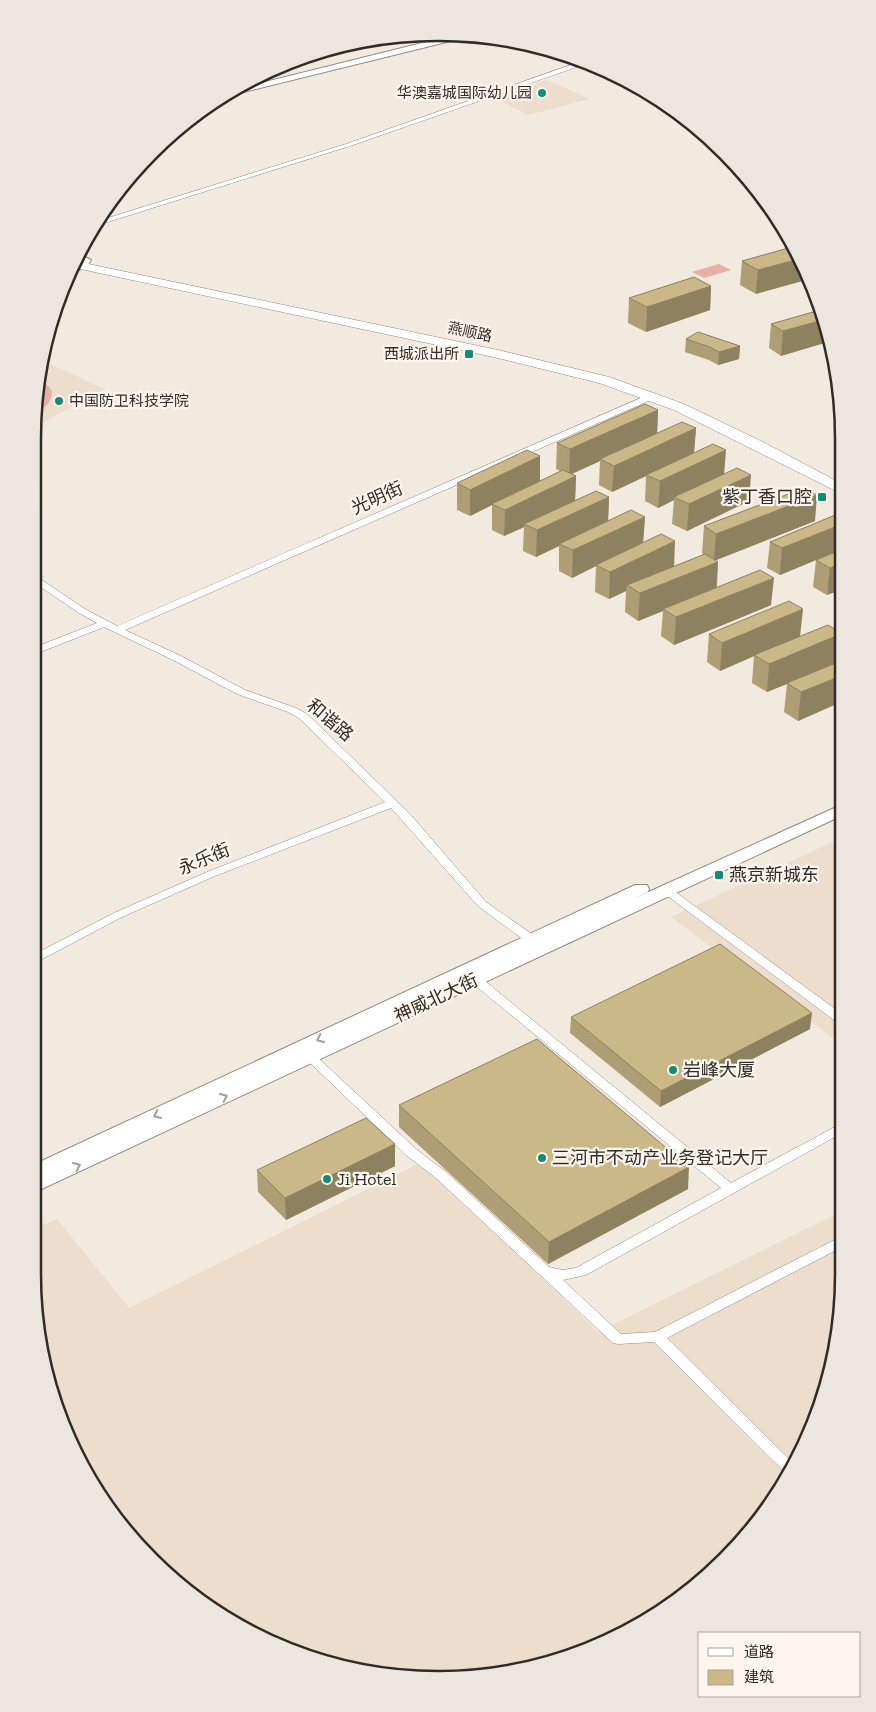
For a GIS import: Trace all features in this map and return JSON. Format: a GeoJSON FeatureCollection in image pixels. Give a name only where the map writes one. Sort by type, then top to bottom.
{"type":"FeatureCollection","features":[{"type":"Feature","properties":{"kind":"main road"},"geometry":{"type":"LineString","coordinates":[[249,89],[442,41]]}},
{"type":"Feature","properties":{"kind":"main road","name":"燕顺路"},"geometry":{"type":"LineString","coordinates":[[81,264],[506,356],[604,380],[679,407],[760,446],[835,486]]}},
{"type":"Feature","properties":{"kind":"main road","name":"燕顺路"},"geometry":{"type":"LineString","coordinates":[[81,264],[506,349],[614,375],[689,402],[777,444],[835,475]]}},
{"type":"Feature","properties":{"kind":"main road","name":"神威北大街"},"geometry":{"type":"LineString","coordinates":[[41,1169],[532,940],[835,802]]}},
{"type":"Feature","properties":{"kind":"main road","name":"神威北大街"},"geometry":{"type":"LineString","coordinates":[[41,1183],[475,979],[835,813]]}},
{"type":"Feature","properties":{"kind":"street"},"geometry":{"type":"LineString","coordinates":[[106,221],[348,145],[575,65]]}},
{"type":"Feature","properties":{"kind":"street","name":"光明街"},"geometry":{"type":"LineString","coordinates":[[117,630],[650,397]]}},
{"type":"Feature","properties":{"kind":"street","name":"和谐路"},"geometry":{"type":"LineString","coordinates":[[41,583],[82,611],[117,630],[177,658],[241,692],[292,710],[303,716],[393,803],[482,904],[532,940]]}},
{"type":"Feature","properties":{"kind":"street"},"geometry":{"type":"LineString","coordinates":[[41,649],[105,623]]}},
{"type":"Feature","properties":{"kind":"street","name":"永乐街"},"geometry":{"type":"LineString","coordinates":[[41,956],[118,915],[212,874],[393,803]]}},
{"type":"Feature","properties":{"kind":"street"},"geometry":{"type":"LineString","coordinates":[[666,890],[835,1015]]}},
{"type":"Feature","properties":{"kind":"street"},"geometry":{"type":"LineString","coordinates":[[475,979],[730,1189]]}},
{"type":"Feature","properties":{"kind":"street"},"geometry":{"type":"LineString","coordinates":[[310,1057],[411,1152],[441,1175],[618,1339],[657,1337],[835,1245]]}},
{"type":"Feature","properties":{"kind":"street"},"geometry":{"type":"LineString","coordinates":[[544,1270],[567,1275],[581,1272],[835,1131]]}},
{"type":"Feature","properties":{"kind":"street"},"geometry":{"type":"LineString","coordinates":[[657,1337],[786,1465]]}},
{"type":"Feature","properties":{"kind":"shaded area","name":"华澳嘉城国际幼儿园"},"geometry":{"type":"Polygon","coordinates":[[[546,80],[590,99],[528,115],[495,98],[546,80]]]}},
{"type":"Feature","properties":{"kind":"shaded area"},"geometry":{"type":"Polygon","coordinates":[[[719,264],[731,270],[704,278],[692,272],[719,264]]]}},
{"type":"Feature","properties":{"kind":"shaded area","name":"中国防卫科技学院"},"geometry":{"type":"Polygon","coordinates":[[[49,363],[104,389],[42,423],[49,363]]]}},
{"type":"Feature","properties":{"kind":"shaded area"},"geometry":{"type":"Polygon","coordinates":[[[45,384],[52,391],[52,395],[42,409],[45,384]]]}},
{"type":"Feature","properties":{"kind":"shaded area"},"geometry":{"type":"Polygon","coordinates":[[[835,841],[835,1040],[671,917],[835,841]]]}},
{"type":"Feature","properties":{"kind":"shaded area"},"geometry":{"type":"Polygon","coordinates":[[[422,1162],[598,1332],[835,1214],[834,1300],[827,1351],[821,1377],[805,1426],[794,1449],[782,1472],[753,1516],[719,1555],[700,1572],[680,1589],[636,1618],[590,1641],[566,1650],[515,1663],[490,1667],[438,1671],[412,1670],[361,1663],[310,1650],[286,1641],[240,1618],[196,1589],[157,1555],[123,1516],[94,1472],[71,1426],[62,1402],[49,1351],[45,1326],[42,1300],[41,1226],[57,1219],[129,1308],[422,1162]]]}},
{"type":"Feature","properties":{"kind":"building"},"geometry":{"type":"Polygon","coordinates":[[[786,249],[793,261],[758,270],[742,261],[786,249]]]}},
{"type":"Feature","properties":{"kind":"building"},"geometry":{"type":"Polygon","coordinates":[[[694,277],[711,286],[647,307],[629,298],[694,277]]]}},
{"type":"Feature","properties":{"kind":"building"},"geometry":{"type":"Polygon","coordinates":[[[814,312],[817,322],[783,331],[771,324],[814,312]]]}},
{"type":"Feature","properties":{"kind":"building"},"geometry":{"type":"Polygon","coordinates":[[[698,332],[740,346],[719,352],[686,339],[698,332]]]}},
{"type":"Feature","properties":{"kind":"building"},"geometry":{"type":"Polygon","coordinates":[[[645,404],[658,410],[570,449],[557,443],[645,404]]]}},
{"type":"Feature","properties":{"kind":"building"},"geometry":{"type":"Polygon","coordinates":[[[682,422],[696,428],[614,466],[600,459],[682,422]]]}},
{"type":"Feature","properties":{"kind":"building"},"geometry":{"type":"Polygon","coordinates":[[[713,444],[726,450],[660,481],[646,475],[713,444]]]}},
{"type":"Feature","properties":{"kind":"building"},"geometry":{"type":"Polygon","coordinates":[[[527,450],[540,456],[470,490],[457,483],[527,450]]]}},
{"type":"Feature","properties":{"kind":"building"},"geometry":{"type":"Polygon","coordinates":[[[737,468],[751,475],[689,504],[674,497],[737,468]]]}},
{"type":"Feature","properties":{"kind":"building"},"geometry":{"type":"Polygon","coordinates":[[[563,470],[576,476],[505,510],[492,504],[563,470]]]}},
{"type":"Feature","properties":{"kind":"building"},"geometry":{"type":"Polygon","coordinates":[[[804,488],[817,495],[716,534],[704,526],[804,488]]]}},
{"type":"Feature","properties":{"kind":"building"},"geometry":{"type":"Polygon","coordinates":[[[596,491],[609,497],[537,530],[524,524],[596,491]]]}},
{"type":"Feature","properties":{"kind":"building"},"geometry":{"type":"Polygon","coordinates":[[[631,510],[645,517],[573,550],[559,544],[631,510]]]}},
{"type":"Feature","properties":{"kind":"building"},"geometry":{"type":"Polygon","coordinates":[[[835,515],[835,527],[782,548],[770,542],[835,515]]]}},
{"type":"Feature","properties":{"kind":"building"},"geometry":{"type":"Polygon","coordinates":[[[661,534],[675,541],[610,572],[596,565],[661,534]]]}},
{"type":"Feature","properties":{"kind":"building"},"geometry":{"type":"Polygon","coordinates":[[[835,552],[835,566],[830,568],[816,560],[835,552]]]}},
{"type":"Feature","properties":{"kind":"building"},"geometry":{"type":"Polygon","coordinates":[[[705,554],[718,562],[640,593],[627,585],[705,554]]]}},
{"type":"Feature","properties":{"kind":"building"},"geometry":{"type":"Polygon","coordinates":[[[760,570],[774,578],[676,617],[663,609],[760,570]]]}},
{"type":"Feature","properties":{"kind":"building"},"geometry":{"type":"Polygon","coordinates":[[[789,601],[803,609],[722,643],[709,634],[789,601]]]}},
{"type":"Feature","properties":{"kind":"building"},"geometry":{"type":"Polygon","coordinates":[[[828,625],[835,629],[835,636],[769,664],[754,655],[828,625]]]}},
{"type":"Feature","properties":{"kind":"building"},"geometry":{"type":"Polygon","coordinates":[[[835,663],[835,678],[801,692],[787,683],[835,663]]]}},
{"type":"Feature","properties":{"kind":"building","name":"岩峰大厦"},"geometry":{"type":"Polygon","coordinates":[[[720,944],[812,1013],[661,1091],[571,1017],[720,944]]]}},
{"type":"Feature","properties":{"kind":"building","name":"三河市不动产业务登记大厅"},"geometry":{"type":"Polygon","coordinates":[[[537,1039],[689,1167],[549,1242],[399,1105],[537,1039]]]}},
{"type":"Feature","properties":{"kind":"building"},"geometry":{"type":"Polygon","coordinates":[[[366,1118],[395,1144],[285,1198],[257,1170],[366,1118]]]}},
{"type":"Feature","properties":{"kind":"place","name":"华澳嘉城国际幼儿园"},"geometry":{"type":"Point","coordinates":[542,93]}},
{"type":"Feature","properties":{"kind":"place","name":"西城派出所"},"geometry":{"type":"Point","coordinates":[469,354]}},
{"type":"Feature","properties":{"kind":"place","name":"中国防卫科技学院"},"geometry":{"type":"Point","coordinates":[59,401]}},
{"type":"Feature","properties":{"kind":"place","name":"紫丁香口腔"},"geometry":{"type":"Point","coordinates":[822,497]}},
{"type":"Feature","properties":{"kind":"place","name":"燕京新城东"},"geometry":{"type":"Point","coordinates":[719,875]}},
{"type":"Feature","properties":{"kind":"place","name":"岩峰大厦"},"geometry":{"type":"Point","coordinates":[673,1070]}},
{"type":"Feature","properties":{"kind":"place","name":"三河市不动产业务登记大厅"},"geometry":{"type":"Point","coordinates":[542,1158]}},
{"type":"Feature","properties":{"kind":"place","name":"Ji Hotel"},"geometry":{"type":"Point","coordinates":[327,1179]}}]}
